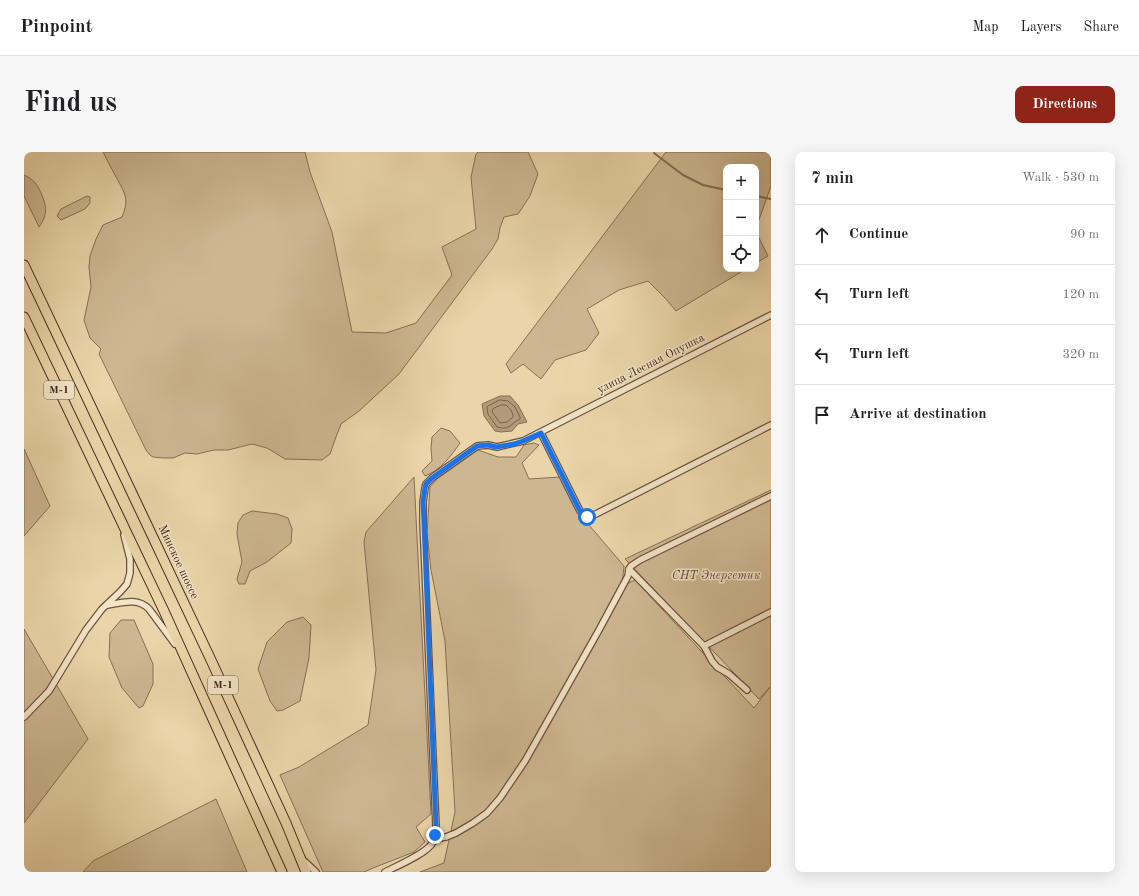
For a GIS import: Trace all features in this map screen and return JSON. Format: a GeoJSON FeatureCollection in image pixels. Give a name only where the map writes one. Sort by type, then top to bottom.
{"type":"FeatureCollection","features":[{"type":"Feature","properties":{"kind":"highway","name":"Минское шоссе"},"geometry":{"type":"LineString","coordinates":[[24,265],[211,660],[306,872]]}},
{"type":"Feature","properties":{"kind":"highway","name":"М-1"},"geometry":{"type":"LineString","coordinates":[[24,317],[183,653],[282,872]]}},
{"type":"Feature","properties":{"kind":"street","name":"улица Лесная Опушка"},"geometry":{"type":"LineString","coordinates":[[434,839],[436,826],[425,586],[423,502],[426,484],[432,478],[477,446],[488,445],[496,447],[514,444],[541,433],[771,315]]}},
{"type":"Feature","properties":{"kind":"street"},"geometry":{"type":"LineString","coordinates":[[541,433],[580,511],[587,517],[592,516],[771,425]]}},
{"type":"Feature","properties":{"kind":"street"},"geometry":{"type":"LineString","coordinates":[[386,872],[422,853],[431,846],[434,839],[446,837],[456,833],[472,823],[487,813],[500,798],[525,761],[599,630],[628,576],[631,566],[640,560],[771,496]]}},
{"type":"Feature","properties":{"kind":"street"},"geometry":{"type":"LineString","coordinates":[[24,717],[49,691],[86,630],[102,609],[108,605],[127,584],[130,573],[130,560],[120,520]]}},
{"type":"Feature","properties":{"kind":"street"},"geometry":{"type":"LineString","coordinates":[[629,569],[704,646],[712,661],[746,690]]}},
{"type":"Feature","properties":{"kind":"street"},"geometry":{"type":"LineString","coordinates":[[108,605],[130,601],[147,606],[183,653]]}},
{"type":"Feature","properties":{"kind":"street"},"geometry":{"type":"LineString","coordinates":[[704,646],[771,612]]}},
{"type":"Feature","properties":{"kind":"street"},"geometry":{"type":"LineString","coordinates":[[301,859],[316,872]]}},
{"type":"Feature","properties":{"kind":"green space"},"geometry":{"type":"Polygon","coordinates":[[[103,152],[305,152],[310,172],[332,232],[352,332],[386,333],[416,323],[452,275],[442,247],[476,229],[471,177],[476,154],[478,152],[528,152],[538,174],[530,196],[518,214],[504,217],[498,239],[492,249],[399,374],[359,411],[341,424],[330,454],[322,460],[285,459],[267,448],[252,444],[228,450],[214,450],[197,454],[185,453],[173,458],[163,458],[153,457],[146,450],[99,354],[101,349],[90,338],[84,320],[91,287],[89,267],[90,256],[96,239],[103,225],[122,217],[126,205],[125,195],[103,152]]]}},
{"type":"Feature","properties":{"kind":"green space"},"geometry":{"type":"Polygon","coordinates":[[[666,152],[771,152],[771,186],[759,220],[759,164],[723,164],[723,272],[741,272],[676,311],[648,281],[619,290],[587,309],[599,333],[586,350],[555,360],[541,379],[523,364],[511,373],[506,364],[666,152]]]}},
{"type":"Feature","properties":{"kind":"green space"},"geometry":{"type":"Polygon","coordinates":[[[24,175],[36,184],[44,202],[46,210],[39,227],[24,196],[24,175]]]}},
{"type":"Feature","properties":{"kind":"green space"},"geometry":{"type":"Polygon","coordinates":[[[87,196],[90,197],[90,203],[85,209],[61,220],[57,216],[61,209],[87,196]]]}},
{"type":"Feature","properties":{"kind":"green space"},"geometry":{"type":"Polygon","coordinates":[[[759,238],[768,256],[759,261],[759,238]]]}},
{"type":"Feature","properties":{"kind":"green space"},"geometry":{"type":"Polygon","coordinates":[[[441,428],[450,431],[460,443],[441,466],[425,476],[422,471],[432,461],[432,437],[441,428]]]}},
{"type":"Feature","properties":{"kind":"green space","name":"СНТ Энергетик"},"geometry":{"type":"Polygon","coordinates":[[[534,443],[539,445],[522,463],[529,479],[560,477],[577,511],[624,566],[622,586],[635,580],[754,708],[770,687],[759,699],[625,559],[771,490],[771,872],[420,872],[444,863],[455,812],[445,641],[431,570],[427,533],[430,487],[437,479],[478,450],[498,457],[516,457],[524,445],[534,443]]]}},
{"type":"Feature","properties":{"kind":"green space"},"geometry":{"type":"Polygon","coordinates":[[[24,449],[50,506],[24,536],[24,449]]]}},
{"type":"Feature","properties":{"kind":"green space"},"geometry":{"type":"Polygon","coordinates":[[[414,477],[431,814],[416,827],[425,842],[414,852],[364,872],[323,872],[280,775],[299,767],[368,725],[376,670],[364,542],[366,532],[414,477]]]}},
{"type":"Feature","properties":{"kind":"green space"},"geometry":{"type":"Polygon","coordinates":[[[252,511],[277,514],[288,518],[292,529],[291,543],[267,562],[250,571],[245,584],[239,584],[237,579],[242,562],[237,534],[238,523],[243,515],[252,511]]]}},
{"type":"Feature","properties":{"kind":"green space"},"geometry":{"type":"Polygon","coordinates":[[[303,617],[311,625],[309,658],[300,701],[283,710],[277,711],[270,701],[258,669],[267,642],[287,622],[303,617]]]}},
{"type":"Feature","properties":{"kind":"green space"},"geometry":{"type":"Polygon","coordinates":[[[121,620],[134,620],[153,664],[153,684],[143,706],[139,708],[122,688],[109,657],[110,633],[121,620]]]}},
{"type":"Feature","properties":{"kind":"green space"},"geometry":{"type":"Polygon","coordinates":[[[24,629],[88,739],[24,823],[24,629]]]}},
{"type":"Feature","properties":{"kind":"green space"},"geometry":{"type":"Polygon","coordinates":[[[216,799],[247,872],[83,872],[93,861],[216,799]]]}},
{"type":"Feature","properties":{"kind":"water"},"geometry":{"type":"Polygon","coordinates":[[[500,396],[510,396],[518,405],[527,422],[518,424],[512,431],[495,431],[484,416],[482,404],[500,396]]]}},
{"type":"Feature","properties":{"kind":"waterway"},"geometry":{"type":"LineString","coordinates":[[654,153],[683,175],[703,185],[723,189]]}},
{"type":"Feature","properties":{"kind":"waterway"},"geometry":{"type":"LineString","coordinates":[[759,197],[771,199]]}},
{"type":"Feature","properties":{"kind":"route"},"geometry":{"type":"LineString","coordinates":[[435,835],[436,826],[423,502],[426,484],[432,478],[477,446],[488,445],[496,447],[514,444],[541,433],[580,511],[587,517]]}}]}
